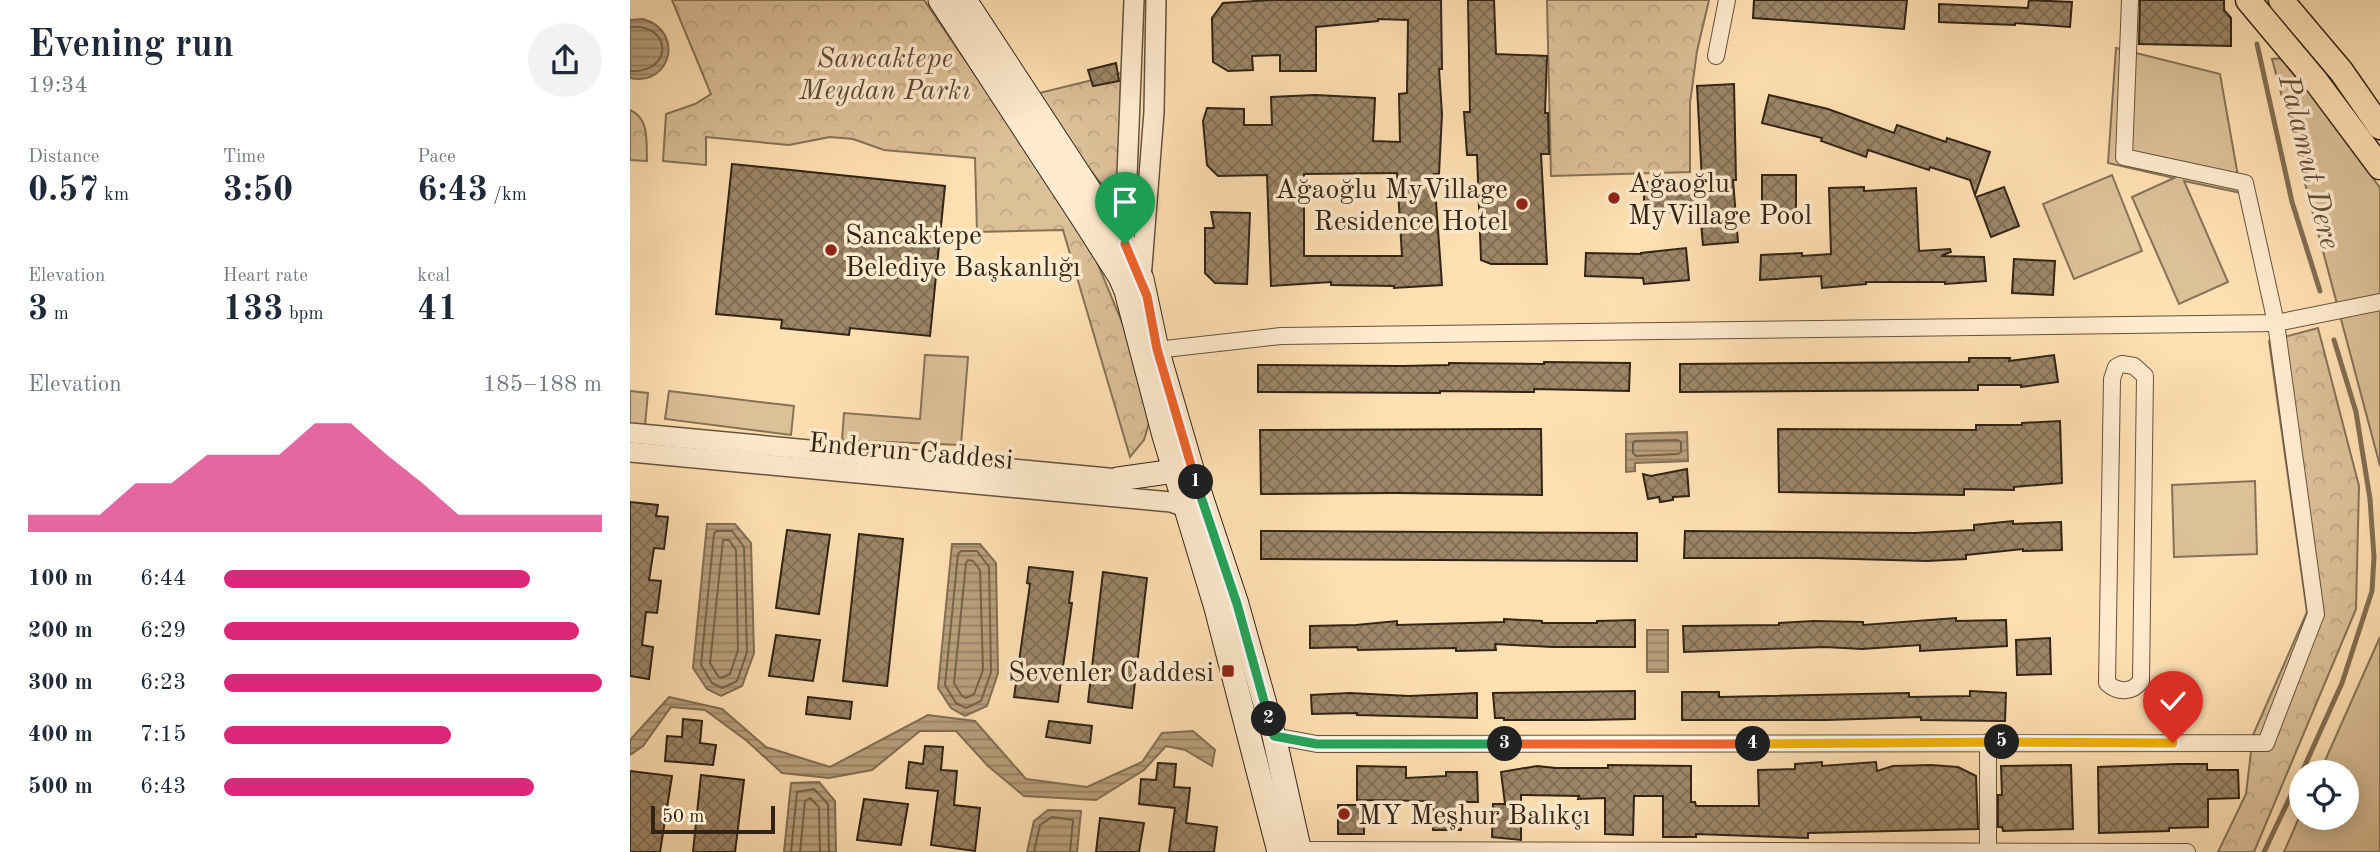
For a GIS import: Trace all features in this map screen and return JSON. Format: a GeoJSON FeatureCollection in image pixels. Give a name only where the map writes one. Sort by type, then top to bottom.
{"type":"FeatureCollection","features":[{"type":"Feature","properties":{"kind":"main road"},"geometry":{"type":"LineString","coordinates":[[940,0],[1131,278]]}},
{"type":"Feature","properties":{"kind":"main road"},"geometry":{"type":"LineString","coordinates":[[965,0],[1125,244],[1149,351],[1184,471],[1237,604],[1274,736],[1292,851]]}},
{"type":"Feature","properties":{"kind":"main road"},"geometry":{"type":"LineString","coordinates":[[2248,0],[2315,80],[2380,167]]}},
{"type":"Feature","properties":{"kind":"main road"},"geometry":{"type":"LineString","coordinates":[[2281,0],[2341,71],[2380,127]]}},
{"type":"Feature","properties":{"kind":"main road"},"geometry":{"type":"LineString","coordinates":[[1149,351],[1164,436],[1184,471],[1186,508],[1292,851]]}},
{"type":"Feature","properties":{"kind":"main road"},"geometry":{"type":"LineString","coordinates":[[1118,479],[1147,462],[1158,451],[1164,436]]}},
{"type":"Feature","properties":{"kind":"main road"},"geometry":{"type":"LineString","coordinates":[[1118,479],[1184,471]]}},
{"type":"Feature","properties":{"kind":"street"},"geometry":{"type":"LineString","coordinates":[[1125,244],[1134,0]]}},
{"type":"Feature","properties":{"kind":"street"},"geometry":{"type":"LineString","coordinates":[[1131,278],[1154,112],[1156,0]]}},
{"type":"Feature","properties":{"kind":"street"},"geometry":{"type":"LineString","coordinates":[[1716,55],[1727,0]]}},
{"type":"Feature","properties":{"kind":"street"},"geometry":{"type":"LineString","coordinates":[[1274,736],[1317,744],[2266,743],[2316,614],[2276,323],[2245,183],[2124,156],[2130,0]]}},
{"type":"Feature","properties":{"kind":"street"},"geometry":{"type":"LineString","coordinates":[[1149,351],[1281,336],[2276,323],[2380,302]]}},
{"type":"Feature","properties":{"kind":"street"},"geometry":{"type":"LineString","coordinates":[[2128,364],[2144,376],[2141,681],[2137,686],[2125,691],[2112,688],[2107,683],[2112,379],[2116,367],[2128,364]]}},
{"type":"Feature","properties":{"kind":"street","name":"Enderun Caddesi"},"geometry":{"type":"LineString","coordinates":[[630,433],[1118,479]]}},
{"type":"Feature","properties":{"kind":"street","name":"Enderun Caddesi"},"geometry":{"type":"LineString","coordinates":[[630,452],[1171,502],[1186,508]]}},
{"type":"Feature","properties":{"kind":"street"},"geometry":{"type":"LineString","coordinates":[[1988,742],[1988,851]]}},
{"type":"Feature","properties":{"kind":"street"},"geometry":{"type":"LineString","coordinates":[[1292,851],[2187,852]]}},
{"type":"Feature","properties":{"kind":"green space","name":"Sancaktepe Meydan Parkı"},"geometry":{"type":"Polygon","coordinates":[[[672,0],[924,0],[1087,238],[1124,327],[1152,413],[1144,440],[1130,457],[1063,230],[977,232],[975,158],[884,150],[853,139],[830,137],[789,145],[706,137],[706,165],[663,161],[666,114],[695,104],[711,94],[672,0]]]}},
{"type":"Feature","properties":{"kind":"green space"},"geometry":{"type":"Polygon","coordinates":[[[1547,0],[1709,0],[1697,51],[1690,103],[1690,172],[1551,176],[1547,0]]]}},
{"type":"Feature","properties":{"kind":"green space"},"geometry":{"type":"Polygon","coordinates":[[[2116,48],[2220,74],[2241,193],[2184,181],[2228,282],[2179,304],[2132,197],[2174,178],[2108,163],[2116,48]]]}},
{"type":"Feature","properties":{"kind":"green space"},"geometry":{"type":"Polygon","coordinates":[[[2287,58],[2380,188],[2380,466],[2272,59],[2287,58]]]}},
{"type":"Feature","properties":{"kind":"green space"},"geometry":{"type":"Polygon","coordinates":[[[1121,73],[1118,205],[1031,95],[1121,73]]]}},
{"type":"Feature","properties":{"kind":"green space"},"geometry":{"type":"Polygon","coordinates":[[[630,110],[644,125],[647,161],[630,160],[630,110]]]}},
{"type":"Feature","properties":{"kind":"green space"},"geometry":{"type":"Polygon","coordinates":[[[2112,175],[2142,251],[2074,279],[2043,204],[2112,175]]]}},
{"type":"Feature","properties":{"kind":"green space"},"geometry":{"type":"Polygon","coordinates":[[[2318,328],[2359,486],[2356,609],[2293,760],[2289,760],[2289,769],[2254,852],[2218,852],[2246,794],[2253,735],[2307,612],[2269,341],[2318,328]]]}},
{"type":"Feature","properties":{"kind":"green space"},"geometry":{"type":"Polygon","coordinates":[[[925,355],[968,357],[961,445],[842,440],[844,413],[920,419],[925,355]]]}},
{"type":"Feature","properties":{"kind":"green space"},"geometry":{"type":"Polygon","coordinates":[[[630,391],[648,393],[645,425],[630,424],[630,391]]]}},
{"type":"Feature","properties":{"kind":"green space"},"geometry":{"type":"Polygon","coordinates":[[[669,391],[794,406],[791,435],[665,419],[669,391]]]}},
{"type":"Feature","properties":{"kind":"green space"},"geometry":{"type":"Polygon","coordinates":[[[2255,481],[2257,554],[2174,557],[2172,485],[2255,481]]]}},
{"type":"Feature","properties":{"kind":"green space"},"geometry":{"type":"Polygon","coordinates":[[[2380,637],[2380,852],[2284,852],[2294,830],[2359,830],[2359,760],[2325,760],[2380,637]]]}},
{"type":"Feature","properties":{"kind":"water"},"geometry":{"type":"Polygon","coordinates":[[[643,19],[656,25],[664,35],[668,56],[655,74],[644,79],[630,78],[630,20],[643,19]]]}},
{"type":"Feature","properties":{"kind":"water"},"geometry":{"type":"Polygon","coordinates":[[[1687,432],[1688,461],[1635,463],[1635,471],[1626,472],[1626,434],[1687,432]]]}},
{"type":"Feature","properties":{"kind":"water"},"geometry":{"type":"Polygon","coordinates":[[[707,524],[735,524],[751,543],[754,653],[742,686],[721,696],[707,689],[693,668],[707,524]]]}},
{"type":"Feature","properties":{"kind":"water"},"geometry":{"type":"Polygon","coordinates":[[[952,544],[980,544],[996,563],[998,673],[987,706],[965,716],[951,708],[938,688],[952,544]]]}},
{"type":"Feature","properties":{"kind":"water"},"geometry":{"type":"Polygon","coordinates":[[[1647,630],[1668,630],[1668,672],[1647,672],[1647,630]]]}},
{"type":"Feature","properties":{"kind":"water"},"geometry":{"type":"Polygon","coordinates":[[[669,697],[722,709],[766,747],[830,767],[928,715],[975,721],[1026,779],[1087,787],[1142,762],[1162,733],[1193,731],[1215,750],[1212,766],[1185,750],[1166,746],[1144,770],[1096,800],[1024,796],[988,766],[956,731],[920,731],[872,770],[829,778],[782,773],[747,741],[705,710],[671,707],[643,746],[630,755],[630,740],[669,697]]]}},
{"type":"Feature","properties":{"kind":"water"},"geometry":{"type":"Polygon","coordinates":[[[819,782],[835,801],[836,852],[784,852],[791,783],[819,782]]]}},
{"type":"Feature","properties":{"kind":"water"},"geometry":{"type":"Polygon","coordinates":[[[1048,810],[1081,811],[1077,852],[1027,852],[1034,821],[1048,810]]]}},
{"type":"Feature","properties":{"kind":"building"},"geometry":{"type":"Polygon","coordinates":[[[1272,0],[1441,0],[1442,69],[1439,69],[1442,114],[1439,174],[1434,174],[1442,285],[1394,288],[1331,285],[1331,282],[1271,286],[1267,175],[1218,176],[1207,165],[1203,121],[1207,108],[1244,109],[1244,125],[1272,125],[1271,97],[1315,95],[1375,98],[1373,141],[1400,142],[1399,94],[1407,93],[1408,20],[1378,19],[1316,27],[1316,71],[1280,71],[1280,55],[1252,56],[1253,70],[1228,71],[1213,62],[1212,18],[1223,3],[1272,0]],[[1397,173],[1304,174],[1304,256],[1402,256],[1397,173]]]}},
{"type":"Feature","properties":{"kind":"building"},"geometry":{"type":"Polygon","coordinates":[[[1468,0],[1494,0],[1496,54],[1547,56],[1545,113],[1548,113],[1549,154],[1541,154],[1547,264],[1491,264],[1481,260],[1477,155],[1467,155],[1464,112],[1470,112],[1468,0]]]}},
{"type":"Feature","properties":{"kind":"building"},"geometry":{"type":"Polygon","coordinates":[[[1754,0],[1907,0],[1904,29],[1753,18],[1754,0]]]}},
{"type":"Feature","properties":{"kind":"building"},"geometry":{"type":"Polygon","coordinates":[[[2029,0],[2072,2],[2070,27],[1939,22],[1939,4],[2028,8],[2029,0]]]}},
{"type":"Feature","properties":{"kind":"building"},"geometry":{"type":"Polygon","coordinates":[[[2140,0],[2224,0],[2224,10],[2231,18],[2231,46],[2139,44],[2140,0]]]}},
{"type":"Feature","properties":{"kind":"building"},"geometry":{"type":"Polygon","coordinates":[[[1116,63],[1119,81],[1093,86],[1088,70],[1116,63]]]}},
{"type":"Feature","properties":{"kind":"building"},"geometry":{"type":"Polygon","coordinates":[[[1734,84],[1736,180],[1733,180],[1738,242],[1703,245],[1700,212],[1644,213],[1644,182],[1702,181],[1697,86],[1734,84]]]}},
{"type":"Feature","properties":{"kind":"building"},"geometry":{"type":"Polygon","coordinates":[[[1769,95],[1828,109],[1894,133],[1897,125],[1946,142],[1947,138],[1990,152],[1975,195],[1970,180],[1868,150],[1866,157],[1821,141],[1822,138],[1762,123],[1769,95]]]}},
{"type":"Feature","properties":{"kind":"building","name":"Sancaktepe Belediye Başkanlığı"},"geometry":{"type":"Polygon","coordinates":[[[732,164],[945,186],[930,336],[850,328],[849,335],[781,328],[782,320],[716,314],[732,164]]]}},
{"type":"Feature","properties":{"kind":"building"},"geometry":{"type":"Polygon","coordinates":[[[1762,175],[1796,175],[1796,214],[1762,213],[1762,175]]]}},
{"type":"Feature","properties":{"kind":"building"},"geometry":{"type":"Polygon","coordinates":[[[1864,187],[1864,191],[1916,188],[1919,251],[1950,249],[1951,252],[1941,256],[1984,257],[1986,281],[1945,284],[1866,282],[1822,288],[1821,276],[1760,280],[1761,255],[1831,254],[1829,188],[1864,187]]]}},
{"type":"Feature","properties":{"kind":"building"},"geometry":{"type":"Polygon","coordinates":[[[2004,187],[2019,226],[1991,237],[1976,197],[2004,187]]]}},
{"type":"Feature","properties":{"kind":"building"},"geometry":{"type":"Polygon","coordinates":[[[1211,212],[1250,213],[1247,284],[1215,283],[1205,273],[1205,228],[1214,228],[1211,212]]]}},
{"type":"Feature","properties":{"kind":"building"},"geometry":{"type":"Polygon","coordinates":[[[1686,248],[1689,280],[1644,284],[1643,278],[1585,276],[1586,253],[1641,254],[1686,248]]]}},
{"type":"Feature","properties":{"kind":"building"},"geometry":{"type":"Polygon","coordinates":[[[2014,259],[2055,261],[2053,295],[2012,293],[2014,259]]]}},
{"type":"Feature","properties":{"kind":"building"},"geometry":{"type":"Polygon","coordinates":[[[2054,355],[2058,382],[2021,387],[1978,385],[1978,390],[1680,392],[1680,364],[1969,362],[1969,358],[2010,358],[2009,361],[2054,355]]]}},
{"type":"Feature","properties":{"kind":"building"},"geometry":{"type":"Polygon","coordinates":[[[1544,362],[1630,363],[1629,391],[1534,389],[1534,392],[1258,392],[1258,365],[1402,366],[1544,362]]]}},
{"type":"Feature","properties":{"kind":"building"},"geometry":{"type":"Polygon","coordinates":[[[2060,421],[2062,483],[2014,487],[2014,490],[1964,489],[1964,495],[1779,492],[1778,429],[1976,430],[1976,425],[2022,425],[2060,421]]]}},
{"type":"Feature","properties":{"kind":"building"},"geometry":{"type":"Polygon","coordinates":[[[1541,429],[1542,495],[1261,494],[1260,430],[1541,429]]]}},
{"type":"Feature","properties":{"kind":"building"},"geometry":{"type":"Polygon","coordinates":[[[1687,469],[1689,496],[1673,497],[1673,500],[1660,502],[1659,497],[1648,499],[1643,474],[1651,476],[1687,469]]]}},
{"type":"Feature","properties":{"kind":"building"},"geometry":{"type":"Polygon","coordinates":[[[630,502],[658,505],[656,516],[668,517],[664,549],[654,548],[649,580],[661,581],[657,613],[646,612],[642,645],[653,647],[649,679],[630,676],[630,502]]]}},
{"type":"Feature","properties":{"kind":"building"},"geometry":{"type":"Polygon","coordinates":[[[2013,521],[2013,524],[2061,522],[2062,550],[2023,549],[1966,555],[1966,559],[1927,561],[1684,558],[1685,531],[1914,533],[1974,530],[1974,525],[2013,521]]]}},
{"type":"Feature","properties":{"kind":"building"},"geometry":{"type":"Polygon","coordinates":[[[787,530],[830,535],[819,614],[776,608],[787,530]]]}},
{"type":"Feature","properties":{"kind":"building"},"geometry":{"type":"Polygon","coordinates":[[[1261,531],[1637,533],[1637,561],[1261,559],[1261,531]]]}},
{"type":"Feature","properties":{"kind":"building"},"geometry":{"type":"Polygon","coordinates":[[[859,534],[903,539],[887,686],[843,681],[859,534]]]}},
{"type":"Feature","properties":{"kind":"building"},"geometry":{"type":"Polygon","coordinates":[[[1029,567],[1073,572],[1069,603],[1072,603],[1058,702],[1014,697],[1030,584],[1027,583],[1029,567]]]}},
{"type":"Feature","properties":{"kind":"building"},"geometry":{"type":"Polygon","coordinates":[[[1103,572],[1147,578],[1132,708],[1088,702],[1103,572]]]}},
{"type":"Feature","properties":{"kind":"building"},"geometry":{"type":"Polygon","coordinates":[[[1956,618],[1956,621],[2006,620],[2007,646],[1920,651],[1920,645],[1862,649],[1825,647],[1684,652],[1683,626],[1779,625],[1814,621],[1863,622],[1863,625],[1956,618]]]}},
{"type":"Feature","properties":{"kind":"building"},"geometry":{"type":"Polygon","coordinates":[[[1504,619],[1542,623],[1635,620],[1635,647],[1495,644],[1496,650],[1456,651],[1456,648],[1310,648],[1310,626],[1397,621],[1397,625],[1504,622],[1504,619]]]}},
{"type":"Feature","properties":{"kind":"building"},"geometry":{"type":"Polygon","coordinates":[[[776,635],[820,640],[813,681],[769,676],[776,635]]]}},
{"type":"Feature","properties":{"kind":"building"},"geometry":{"type":"Polygon","coordinates":[[[2050,638],[2051,674],[2017,675],[2016,640],[2050,638]]]}},
{"type":"Feature","properties":{"kind":"building"},"geometry":{"type":"Polygon","coordinates":[[[1635,691],[1635,719],[1495,718],[1493,693],[1635,691]]]}},
{"type":"Feature","properties":{"kind":"building"},"geometry":{"type":"Polygon","coordinates":[[[1970,691],[2006,693],[2005,721],[1921,720],[1921,717],[1682,720],[1682,692],[1719,692],[1719,697],[1909,693],[1909,697],[1970,696],[1970,691]]]}},
{"type":"Feature","properties":{"kind":"building"},"geometry":{"type":"Polygon","coordinates":[[[1350,693],[1409,696],[1477,693],[1477,718],[1312,714],[1311,695],[1350,693]]]}},
{"type":"Feature","properties":{"kind":"building"},"geometry":{"type":"Polygon","coordinates":[[[808,697],[852,702],[850,719],[806,714],[808,697]]]}},
{"type":"Feature","properties":{"kind":"building"},"geometry":{"type":"Polygon","coordinates":[[[683,719],[702,721],[700,743],[716,745],[713,765],[665,761],[667,736],[682,737],[683,719]]]}},
{"type":"Feature","properties":{"kind":"building"},"geometry":{"type":"Polygon","coordinates":[[[1049,721],[1092,726],[1090,743],[1046,737],[1049,721]]]}},
{"type":"Feature","properties":{"kind":"building"},"geometry":{"type":"Polygon","coordinates":[[[925,746],[943,747],[941,770],[957,771],[954,805],[980,808],[975,851],[931,845],[938,791],[906,788],[909,762],[923,764],[925,746]]]}},
{"type":"Feature","properties":{"kind":"building"},"geometry":{"type":"Polygon","coordinates":[[[1822,762],[1822,766],[1876,762],[1877,771],[1893,766],[1958,767],[1976,776],[1978,829],[1808,833],[1808,838],[1696,834],[1696,837],[1663,837],[1663,796],[1634,796],[1633,835],[1605,834],[1605,798],[1521,795],[1521,840],[1492,837],[1493,804],[1505,804],[1501,772],[1537,766],[1691,766],[1691,802],[1695,802],[1696,806],[1759,806],[1758,770],[1795,769],[1795,764],[1822,762]]]}},
{"type":"Feature","properties":{"kind":"building"},"geometry":{"type":"Polygon","coordinates":[[[1158,763],[1176,764],[1174,787],[1190,788],[1186,823],[1217,827],[1214,852],[1169,852],[1175,808],[1139,804],[1141,779],[1156,780],[1158,763]]]}},
{"type":"Feature","properties":{"kind":"building"},"geometry":{"type":"Polygon","coordinates":[[[2207,764],[2207,770],[2238,770],[2239,798],[2208,799],[2208,827],[2099,833],[2098,767],[2207,764]]]}},
{"type":"Feature","properties":{"kind":"building"},"geometry":{"type":"Polygon","coordinates":[[[2071,765],[2073,829],[2003,831],[2002,827],[1998,827],[1998,795],[2002,795],[2001,766],[2071,765]]]}},
{"type":"Feature","properties":{"kind":"building"},"geometry":{"type":"Polygon","coordinates":[[[1357,766],[1406,767],[1406,778],[1446,776],[1446,772],[1477,772],[1478,802],[1461,802],[1461,830],[1433,830],[1433,801],[1357,800],[1357,766]]]}},
{"type":"Feature","properties":{"kind":"building"},"geometry":{"type":"Polygon","coordinates":[[[630,771],[672,776],[660,852],[630,852],[630,771]]]}},
{"type":"Feature","properties":{"kind":"building"},"geometry":{"type":"Polygon","coordinates":[[[701,775],[744,780],[735,852],[693,852],[701,775]]]}},
{"type":"Feature","properties":{"kind":"building"},"geometry":{"type":"Polygon","coordinates":[[[864,799],[908,804],[901,845],[857,840],[864,799]]]}},
{"type":"Feature","properties":{"kind":"building"},"geometry":{"type":"Polygon","coordinates":[[[1338,805],[1364,805],[1364,834],[1338,834],[1338,805]]]}},
{"type":"Feature","properties":{"kind":"building"},"geometry":{"type":"Polygon","coordinates":[[[1100,818],[1144,823],[1139,852],[1096,852],[1100,818]]]}},
{"type":"Feature","properties":{"kind":"waterway","name":"Palamut Dere"},"geometry":{"type":"LineString","coordinates":[[2257,44],[2292,202],[2320,291]]}},
{"type":"Feature","properties":{"kind":"waterway","name":"Palamut Dere"},"geometry":{"type":"LineString","coordinates":[[2307,760],[2342,683],[2372,591],[2374,557],[2370,499],[2356,412],[2334,340]]}},
{"type":"Feature","properties":{"kind":"waterway","name":"Palamut Dere"},"geometry":{"type":"LineString","coordinates":[[2264,852],[2289,799]]}},
{"type":"Feature","properties":{"kind":"place","name":"Ağaoğlu MyVillage Pool"},"geometry":{"type":"Point","coordinates":[1614,198]}},
{"type":"Feature","properties":{"kind":"place","name":"Ağaoğlu MyVillage Residence Hotel"},"geometry":{"type":"Point","coordinates":[1522,204]}},
{"type":"Feature","properties":{"kind":"place","name":"Sancaktepe Belediye Başkanlığı"},"geometry":{"type":"Point","coordinates":[831,250]}},
{"type":"Feature","properties":{"kind":"place","name":"Sevenler Caddesi"},"geometry":{"type":"Point","coordinates":[1228,671]}},
{"type":"Feature","properties":{"kind":"place","name":"MY Meşhur Balıkçı"},"geometry":{"type":"Point","coordinates":[1344,814]}},
{"type":"Feature","properties":{"kind":"route"},"geometry":{"type":"LineString","coordinates":[[1125,244],[1142,279],[1157,349],[1192,469],[1237,604],[1274,736],[1317,744],[2173,743]]}}]}
